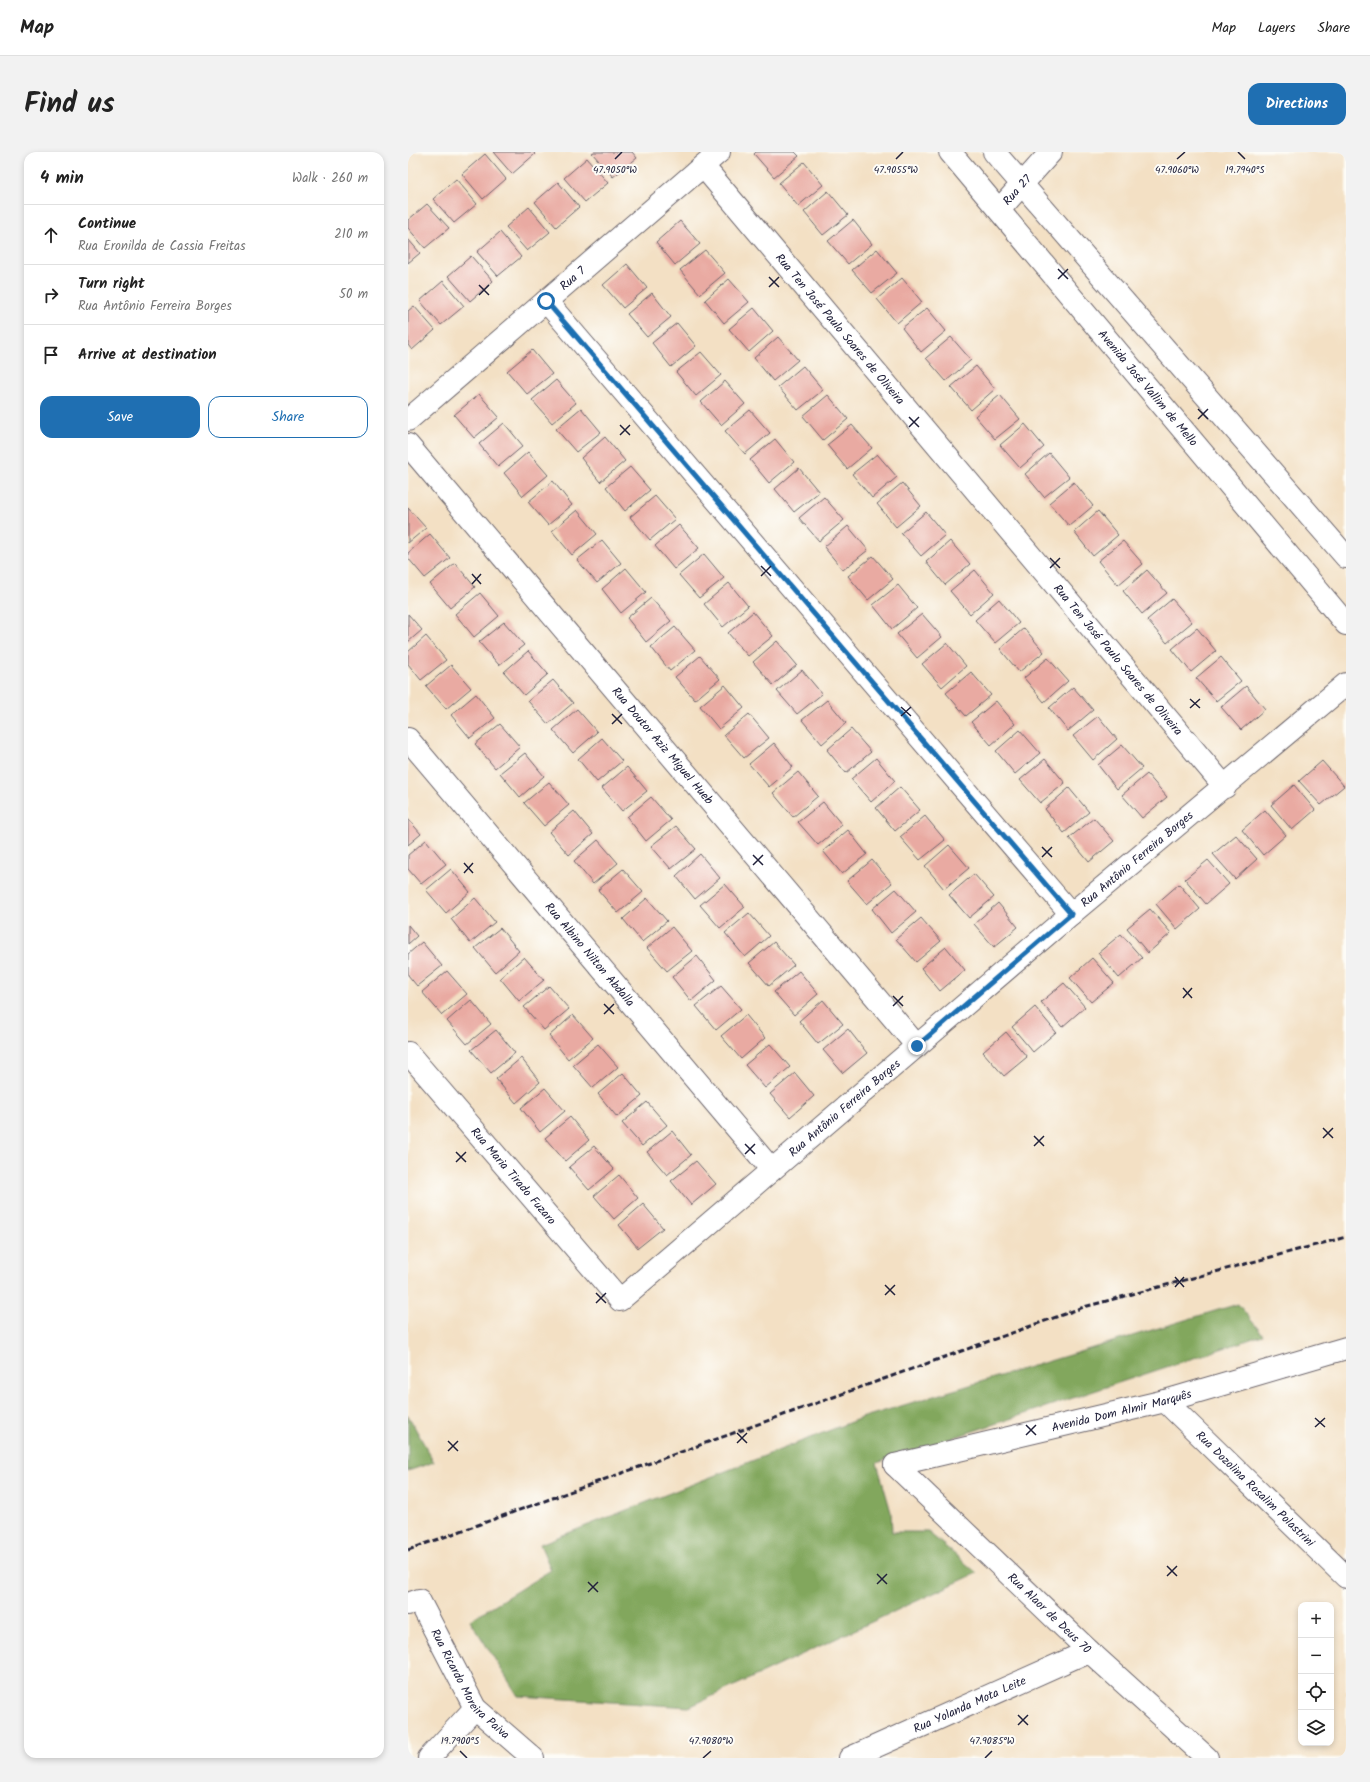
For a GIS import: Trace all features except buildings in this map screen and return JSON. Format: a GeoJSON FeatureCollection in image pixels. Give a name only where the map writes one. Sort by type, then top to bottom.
{"type":"FeatureCollection","features":[{"type":"Feature","properties":{"kind":"street","name":"Avenida José Vallim de Mello"},"geometry":{"type":"LineString","coordinates":[[950,152],[1346,624]]}},
{"type":"Feature","properties":{"kind":"street"},"geometry":{"type":"LineString","coordinates":[[994,152],[1346,557]]}},
{"type":"Feature","properties":{"kind":"street","name":"Rua 27"},"geometry":{"type":"LineString","coordinates":[[1000,210],[1051,152]]}},
{"type":"Feature","properties":{"kind":"street","name":"Rua 7"},"geometry":{"type":"LineString","coordinates":[[408,420],[711,159]]}},
{"type":"Feature","properties":{"kind":"street","name":"Rua Ten José Paulo Soares de Oliveira"},"geometry":{"type":"LineString","coordinates":[[711,159],[1225,787]]}},
{"type":"Feature","properties":{"kind":"street"},"geometry":{"type":"LineString","coordinates":[[546,301],[1071,914]]}},
{"type":"Feature","properties":{"kind":"street","name":"Rua Doutor Aziz Miguel Hueb"},"geometry":{"type":"LineString","coordinates":[[408,445],[917,1046]]}},
{"type":"Feature","properties":{"kind":"street","name":"Rua Antônio Ferreira Borges"},"geometry":{"type":"LineString","coordinates":[[620,1300],[771,1169],[1071,914],[1225,787],[1346,684]]}},
{"type":"Feature","properties":{"kind":"street","name":"Rua Albino Nilton Abdalla"},"geometry":{"type":"LineString","coordinates":[[408,739],[771,1169]]}},
{"type":"Feature","properties":{"kind":"street","name":"Rua Maria Tirado Fuzaro"},"geometry":{"type":"LineString","coordinates":[[408,1053],[620,1300]]}},
{"type":"Feature","properties":{"kind":"street","name":"Avenida Dom Almir Marquês"},"geometry":{"type":"LineString","coordinates":[[895,1465],[1165,1401],[1346,1348]]}},
{"type":"Feature","properties":{"kind":"street","name":"Rua Dozolina Rosalim Polastrini"},"geometry":{"type":"LineString","coordinates":[[1165,1401],[1346,1577]]}},
{"type":"Feature","properties":{"kind":"street","name":"Rua Alaor de Deus 70"},"geometry":{"type":"LineString","coordinates":[[895,1465],[1089,1651],[1207,1758]]}},
{"type":"Feature","properties":{"kind":"street","name":"Rua Ricardo Moreira Paiva"},"geometry":{"type":"LineString","coordinates":[[414,1602],[475,1708],[533,1758]]}},
{"type":"Feature","properties":{"kind":"street","name":"Rua Yolanda Mota Leite"},"geometry":{"type":"LineString","coordinates":[[861,1756],[1089,1651]]}},
{"type":"Feature","properties":{"kind":"street"},"geometry":{"type":"LineString","coordinates":[[429,1758],[475,1708]]}},
{"type":"Feature","properties":{"kind":"green space"},"geometry":{"type":"Polygon","coordinates":[[[1238,1304],[1263,1335],[877,1463],[891,1512],[892,1532],[928,1532],[977,1573],[689,1707],[518,1696],[470,1620],[551,1570],[540,1544],[861,1418],[1238,1304]]]}},
{"type":"Feature","properties":{"kind":"green space"},"geometry":{"type":"Polygon","coordinates":[[[408,1415],[434,1462],[408,1471],[408,1415]]]}},
{"type":"Feature","properties":{"kind":"railway"},"geometry":{"type":"LineString","coordinates":[[408,1550],[1084,1307],[1346,1237]]}},
{"type":"Feature","properties":{"kind":"route"},"geometry":{"type":"LineString","coordinates":[[546,301],[1071,914],[917,1046]]}}]}
